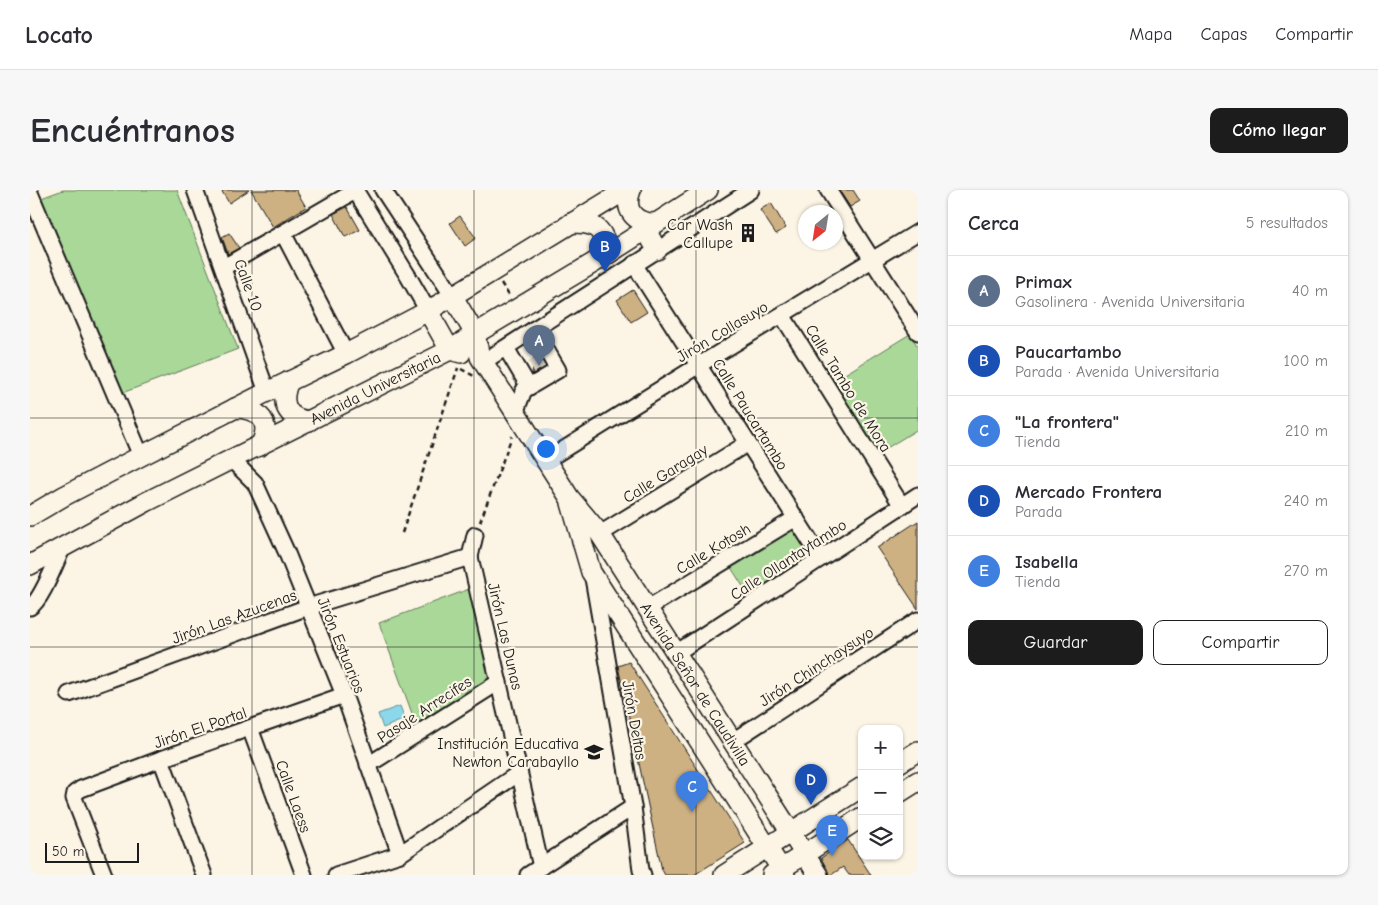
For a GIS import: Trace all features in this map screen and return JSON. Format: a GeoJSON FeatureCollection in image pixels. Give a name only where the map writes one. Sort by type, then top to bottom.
{"type":"FeatureCollection","features":[{"type":"Feature","properties":{"kind":"main road"},"geometry":{"type":"LineString","coordinates":[[30,516],[141,456],[428,311],[626,190]]}},
{"type":"Feature","properties":{"kind":"main road"},"geometry":{"type":"LineString","coordinates":[[631,190],[628,204],[630,210],[634,216],[650,226],[658,250]]}},
{"type":"Feature","properties":{"kind":"main road","name":"Avenida Universitaria"},"geometry":{"type":"LineString","coordinates":[[30,565],[146,502],[450,350],[600,259],[708,190]]}},
{"type":"Feature","properties":{"kind":"main road"},"geometry":{"type":"LineString","coordinates":[[571,223],[589,224],[601,232],[606,244],[600,259]]}},
{"type":"Feature","properties":{"kind":"main road","name":"Avenida Señor de Caudivilla"},"geometry":{"type":"LineString","coordinates":[[452,295],[475,334],[481,367],[517,415],[569,498],[600,534],[818,875]]}},
{"type":"Feature","properties":{"kind":"main road"},"geometry":{"type":"LineString","coordinates":[[428,311],[450,350],[481,367]]}},
{"type":"Feature","properties":{"kind":"main road"},"geometry":{"type":"LineString","coordinates":[[289,382],[285,391],[284,399],[286,406],[294,417],[309,421]]}},
{"type":"Feature","properties":{"kind":"main road"},"geometry":{"type":"LineString","coordinates":[[235,408],[250,410],[261,418],[266,430],[260,446]]}},
{"type":"Feature","properties":{"kind":"main road","name":"Avenida Señor de Caudivilla"},"geometry":{"type":"LineString","coordinates":[[569,498],[591,572],[767,847],[779,873]]}},
{"type":"Feature","properties":{"kind":"main road"},"geometry":{"type":"LineString","coordinates":[[903,760],[918,751]]}},
{"type":"Feature","properties":{"kind":"main road"},"geometry":{"type":"LineString","coordinates":[[903,790],[918,781]]}},
{"type":"Feature","properties":{"kind":"main road"},"geometry":{"type":"LineString","coordinates":[[724,875],[858,790]]}},
{"type":"Feature","properties":{"kind":"main road"},"geometry":{"type":"LineString","coordinates":[[779,873],[858,820]]}},
{"type":"Feature","properties":{"kind":"street","name":"Calle 10"},"geometry":{"type":"LineString","coordinates":[[195,190],[268,392]]}},
{"type":"Feature","properties":{"kind":"street"},"geometry":{"type":"LineString","coordinates":[[224,267],[355,190],[428,311]]}},
{"type":"Feature","properties":{"kind":"street"},"geometry":{"type":"LineString","coordinates":[[481,367],[534,329],[751,190]]}},
{"type":"Feature","properties":{"kind":"street"},"geometry":{"type":"LineString","coordinates":[[828,190],[918,332]]}},
{"type":"Feature","properties":{"kind":"street"},"geometry":{"type":"LineString","coordinates":[[364,204],[385,191]]}},
{"type":"Feature","properties":{"kind":"street","name":"Avenida Señor de Caudivilla"},"geometry":{"type":"LineString","coordinates":[[385,191],[452,295]]}},
{"type":"Feature","properties":{"kind":"street"},"geometry":{"type":"LineString","coordinates":[[30,193],[141,456]]}},
{"type":"Feature","properties":{"kind":"street","name":"Jirón Collasuyo"},"geometry":{"type":"LineString","coordinates":[[546,461],[699,365],[918,232]]}},
{"type":"Feature","properties":{"kind":"street"},"geometry":{"type":"LineString","coordinates":[[283,233],[346,354]]}},
{"type":"Feature","properties":{"kind":"street","name":"Calle Paucartambo"},"geometry":{"type":"LineString","coordinates":[[634,264],[822,558]]}},
{"type":"Feature","properties":{"kind":"street","name":"Calle Tambo de Mora"},"geometry":{"type":"LineString","coordinates":[[782,315],[902,506]]}},
{"type":"Feature","properties":{"kind":"street"},"geometry":{"type":"LineString","coordinates":[[517,415],[524,390],[536,370],[534,329]]}},
{"type":"Feature","properties":{"kind":"street"},"geometry":{"type":"LineString","coordinates":[[506,348],[536,370]]}},
{"type":"Feature","properties":{"kind":"street","name":"Calle Garagay"},"geometry":{"type":"LineString","coordinates":[[600,534],[748,442]]}},
{"type":"Feature","properties":{"kind":"street","name":"Jirón Estuarios"},"geometry":{"type":"LineString","coordinates":[[232,460],[255,483],[286,551],[344,695],[400,854]]}},
{"type":"Feature","properties":{"kind":"street","name":"Calle Ollantaytambo"},"geometry":{"type":"LineString","coordinates":[[676,653],[918,495]]}},
{"type":"Feature","properties":{"kind":"street","name":"Calle Kotosh"},"geometry":{"type":"LineString","coordinates":[[648,608],[796,518]]}},
{"type":"Feature","properties":{"kind":"street","name":"Jirón Las Dunas"},"geometry":{"type":"LineString","coordinates":[[475,535],[470,557],[519,773],[534,871]]}},
{"type":"Feature","properties":{"kind":"street"},"geometry":{"type":"LineString","coordinates":[[30,608],[42,594],[63,547]]}},
{"type":"Feature","properties":{"kind":"street","name":"Jirón Las Azucenas"},"geometry":{"type":"LineString","coordinates":[[69,694],[308,608],[470,557]]}},
{"type":"Feature","properties":{"kind":"street","name":"Jirón Deltas"},"geometry":{"type":"LineString","coordinates":[[591,572],[633,807],[643,875]]}},
{"type":"Feature","properties":{"kind":"street","name":"Jirón Chinchaysuyo"},"geometry":{"type":"LineString","coordinates":[[733,741],[918,620]]}},
{"type":"Feature","properties":{"kind":"street","name":"Pasaje Arrecifes"},"geometry":{"type":"LineString","coordinates":[[368,765],[498,682]]}},
{"type":"Feature","properties":{"kind":"street","name":"Jirón El Portal"},"geometry":{"type":"LineString","coordinates":[[104,875],[74,798],[75,792],[161,759],[344,695]]}},
{"type":"Feature","properties":{"kind":"street","name":"Calle Laess"},"geometry":{"type":"LineString","coordinates":[[250,728],[304,875]]}},
{"type":"Feature","properties":{"kind":"street"},"geometry":{"type":"LineString","coordinates":[[161,759],[204,875]]}},
{"type":"Feature","properties":{"kind":"street"},"geometry":{"type":"LineString","coordinates":[[336,875],[400,854],[519,773]]}},
{"type":"Feature","properties":{"kind":"street"},"geometry":{"type":"LineString","coordinates":[[534,871],[633,807]]}},
{"type":"Feature","properties":{"kind":"path"},"geometry":{"type":"LineString","coordinates":[[493,271],[517,309]]}},
{"type":"Feature","properties":{"kind":"path"},"geometry":{"type":"LineString","coordinates":[[402,533],[459,367],[481,367]]}},
{"type":"Feature","properties":{"kind":"path"},"geometry":{"type":"LineString","coordinates":[[475,535],[510,441],[517,415]]}},
{"type":"Feature","properties":{"kind":"green space"},"geometry":{"type":"Polygon","coordinates":[[[63,190],[177,190],[238,349],[117,395],[41,198],[63,190]]]}},
{"type":"Feature","properties":{"kind":"green space"},"geometry":{"type":"Polygon","coordinates":[[[910,334],[918,347],[918,429],[877,454],[832,382],[910,334]]]}},
{"type":"Feature","properties":{"kind":"green space"},"geometry":{"type":"Polygon","coordinates":[[[794,526],[815,559],[751,599],[730,566],[794,526]]]}},
{"type":"Feature","properties":{"kind":"green space"},"geometry":{"type":"Polygon","coordinates":[[[472,588],[492,681],[417,727],[379,623],[472,588]]]}},
{"type":"Feature","properties":{"kind":"water"},"geometry":{"type":"Polygon","coordinates":[[[400,706],[405,719],[383,728],[378,714],[400,706]]]}},
{"type":"Feature","properties":{"kind":"building"},"geometry":{"type":"Polygon","coordinates":[[[221,190],[249,190],[229,203],[221,190]]]}},
{"type":"Feature","properties":{"kind":"building"},"geometry":{"type":"Polygon","coordinates":[[[251,190],[296,190],[306,207],[273,227],[251,190]]]}},
{"type":"Feature","properties":{"kind":"building"},"geometry":{"type":"Polygon","coordinates":[[[839,190],[853,190],[860,201],[850,207],[839,190]]]}},
{"type":"Feature","properties":{"kind":"building"},"geometry":{"type":"Polygon","coordinates":[[[771,203],[786,228],[776,234],[760,210],[771,203]]]}},
{"type":"Feature","properties":{"kind":"building"},"geometry":{"type":"Polygon","coordinates":[[[347,207],[360,230],[345,237],[333,214],[347,207]]]}},
{"type":"Feature","properties":{"kind":"building"},"geometry":{"type":"Polygon","coordinates":[[[460,216],[476,238],[465,246],[450,223],[460,216]]]}},
{"type":"Feature","properties":{"kind":"building"},"geometry":{"type":"Polygon","coordinates":[[[229,233],[239,248],[228,254],[222,237],[229,233]]]}},
{"type":"Feature","properties":{"kind":"building"},"geometry":{"type":"Polygon","coordinates":[[[633,290],[647,312],[631,322],[617,300],[633,290]]]}},
{"type":"Feature","properties":{"kind":"building"},"geometry":{"type":"Polygon","coordinates":[[[538,355],[544,364],[544,368],[532,374],[534,357],[538,355]]]}},
{"type":"Feature","properties":{"kind":"building"},"geometry":{"type":"Polygon","coordinates":[[[918,521],[918,609],[877,548],[918,521]]]}},
{"type":"Feature","properties":{"kind":"building"},"geometry":{"type":"Polygon","coordinates":[[[629,662],[745,843],[694,875],[665,875],[662,870],[618,666],[629,662]]]}},
{"type":"Feature","properties":{"kind":"building"},"geometry":{"type":"Polygon","coordinates":[[[848,840],[858,855],[858,860],[861,860],[871,875],[849,875],[843,867],[829,875],[821,858],[848,840]]]}},
{"type":"Feature","properties":{"kind":"tunnel"},"geometry":{"type":"LineString","coordinates":[[532,368],[544,361]]}},
{"type":"Feature","properties":{"kind":"place","name":"Car Wash Callupe"},"geometry":{"type":"Point","coordinates":[748,233]}},
{"type":"Feature","properties":{"kind":"place","name":"Paucartambo"},"geometry":{"type":"Point","coordinates":[605,272]}},
{"type":"Feature","properties":{"kind":"place","name":"Primax"},"geometry":{"type":"Point","coordinates":[539,366]}},
{"type":"Feature","properties":{"kind":"place","name":"Institución Educativa Newton Carabayllo"},"geometry":{"type":"Point","coordinates":[594,752]}},
{"type":"Feature","properties":{"kind":"place","name":"Mercado Frontera"},"geometry":{"type":"Point","coordinates":[811,805]}},
{"type":"Feature","properties":{"kind":"place","name":"\"La frontera\""},"geometry":{"type":"Point","coordinates":[692,812]}},
{"type":"Feature","properties":{"kind":"place","name":"Isabella"},"geometry":{"type":"Point","coordinates":[832,856]}}]}
